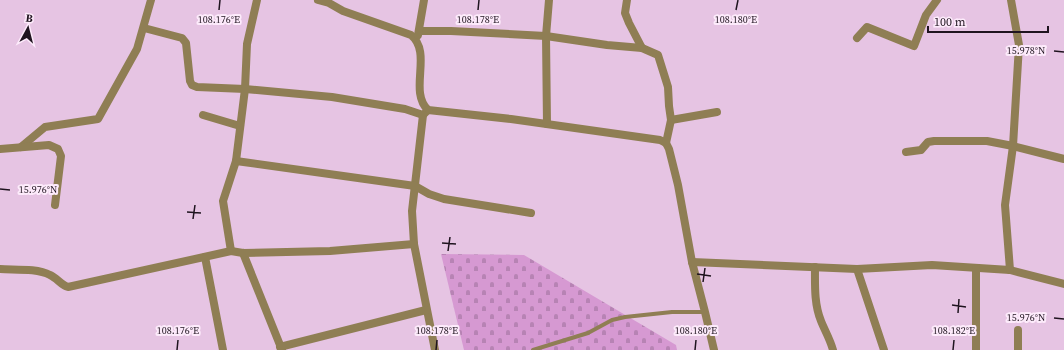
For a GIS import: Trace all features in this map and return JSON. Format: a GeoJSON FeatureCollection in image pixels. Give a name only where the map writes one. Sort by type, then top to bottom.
{"type":"FeatureCollection","features":[{"type":"Feature","properties":{"kind":"street"},"geometry":{"type":"LineString","coordinates":[[21,147],[45,127],[98,119],[137,49],[151,0]]}},
{"type":"Feature","properties":{"kind":"street"},"geometry":{"type":"LineString","coordinates":[[231,251],[224,201],[236,161],[245,89],[247,44],[257,0]]}},
{"type":"Feature","properties":{"kind":"street"},"geometry":{"type":"LineString","coordinates":[[318,0],[343,11],[411,35],[417,40]]}},
{"type":"Feature","properties":{"kind":"street"},"geometry":{"type":"LineString","coordinates":[[424,0],[417,40],[420,51],[420,95],[426,112],[412,212],[414,244],[435,350]]}},
{"type":"Feature","properties":{"kind":"street"},"geometry":{"type":"LineString","coordinates":[[547,124],[546,36],[549,0]]}},
{"type":"Feature","properties":{"kind":"street"},"geometry":{"type":"LineString","coordinates":[[627,0],[626,13],[629,23],[642,48]]}},
{"type":"Feature","properties":{"kind":"street"},"geometry":{"type":"LineString","coordinates":[[857,38],[867,27],[914,46],[926,15],[936,0]]}},
{"type":"Feature","properties":{"kind":"street"},"geometry":{"type":"LineString","coordinates":[[1010,270],[1005,205],[1013,146],[1018,45],[1011,0]]}},
{"type":"Feature","properties":{"kind":"street"},"geometry":{"type":"LineString","coordinates":[[144,28],[185,40],[190,81],[192,85],[197,87],[245,89],[332,97],[426,112],[547,124],[660,140],[666,143],[669,149],[678,185],[692,262],[714,350]]}},
{"type":"Feature","properties":{"kind":"street"},"geometry":{"type":"LineString","coordinates":[[419,31],[451,31],[546,36],[607,45],[642,48],[658,55],[668,87],[671,120],[666,143]]}},
{"type":"Feature","properties":{"kind":"street"},"geometry":{"type":"LineString","coordinates":[[671,120],[718,112]]}},
{"type":"Feature","properties":{"kind":"street"},"geometry":{"type":"LineString","coordinates":[[203,115],[240,126]]}},
{"type":"Feature","properties":{"kind":"street"},"geometry":{"type":"LineString","coordinates":[[906,152],[921,150],[928,142],[934,141],[986,141],[1064,159]]}},
{"type":"Feature","properties":{"kind":"street"},"geometry":{"type":"LineString","coordinates":[[0,149],[49,145],[58,149],[61,156],[55,205]]}},
{"type":"Feature","properties":{"kind":"street"},"geometry":{"type":"LineString","coordinates":[[236,161],[415,186],[429,194],[444,199],[531,213]]}},
{"type":"Feature","properties":{"kind":"street"},"geometry":{"type":"LineString","coordinates":[[0,269],[42,272],[51,275],[63,286],[68,288],[231,251],[242,254],[330,251],[414,244]]}},
{"type":"Feature","properties":{"kind":"street"},"geometry":{"type":"LineString","coordinates":[[242,254],[281,348],[426,310]]}},
{"type":"Feature","properties":{"kind":"street"},"geometry":{"type":"LineString","coordinates":[[205,257],[223,350]]}},
{"type":"Feature","properties":{"kind":"street"},"geometry":{"type":"LineString","coordinates":[[692,262],[857,269],[932,265],[1010,270],[1064,284]]}},
{"type":"Feature","properties":{"kind":"street"},"geometry":{"type":"LineString","coordinates":[[815,267],[814,294],[817,310],[830,338],[833,350]]}},
{"type":"Feature","properties":{"kind":"street"},"geometry":{"type":"LineString","coordinates":[[857,269],[884,350]]}},
{"type":"Feature","properties":{"kind":"street"},"geometry":{"type":"LineString","coordinates":[[976,269],[976,350]]}},
{"type":"Feature","properties":{"kind":"street"},"geometry":{"type":"LineString","coordinates":[[1018,330],[1018,350]]}},
{"type":"Feature","properties":{"kind":"lane"},"geometry":{"type":"LineString","coordinates":[[533,350],[588,333],[612,320],[625,317],[672,312],[705,312]]}},
{"type":"Feature","properties":{"kind":"green space"},"geometry":{"type":"Polygon","coordinates":[[[441,254],[524,255],[676,345],[677,350],[464,350],[441,254]]]}}]}
